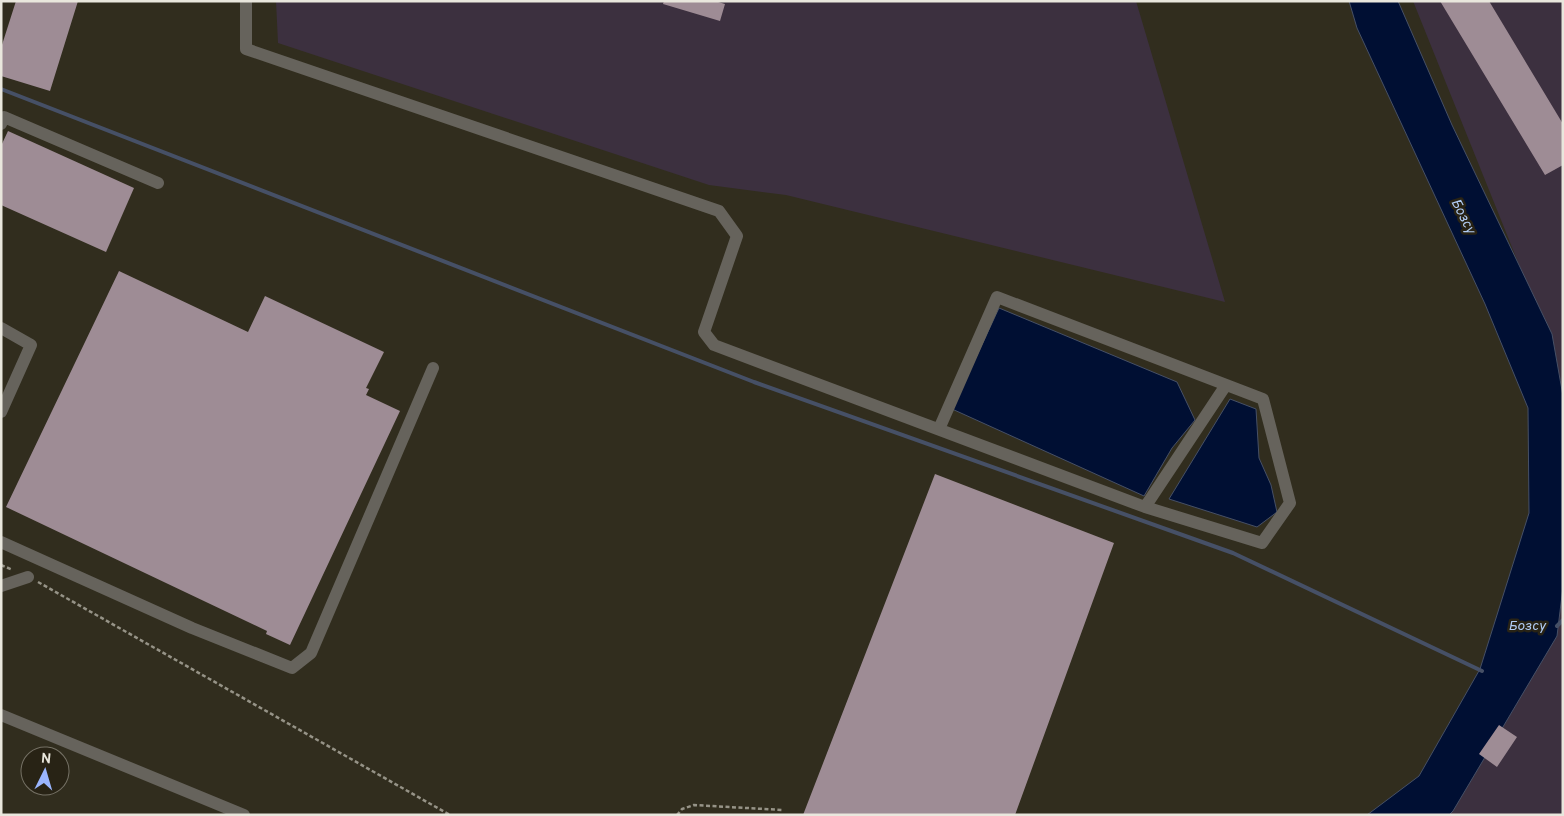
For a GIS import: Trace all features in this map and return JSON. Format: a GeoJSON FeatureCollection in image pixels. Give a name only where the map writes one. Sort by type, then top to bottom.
{"type":"FeatureCollection","features":[{"type":"Feature","properties":{"kind":"lane"},"geometry":{"type":"LineString","coordinates":[[246,1],[246,49],[719,211],[737,236],[704,332],[714,345],[1145,507],[1262,543],[1290,503],[1263,399],[997,296],[939,429]]}},
{"type":"Feature","properties":{"kind":"lane"},"geometry":{"type":"LineString","coordinates":[[1,124],[4,117],[158,184]]}},
{"type":"Feature","properties":{"kind":"lane"},"geometry":{"type":"LineString","coordinates":[[1,328],[31,345],[1,412]]}},
{"type":"Feature","properties":{"kind":"lane"},"geometry":{"type":"LineString","coordinates":[[1,542],[192,628],[292,668],[311,653],[433,368]]}},
{"type":"Feature","properties":{"kind":"lane"},"geometry":{"type":"LineString","coordinates":[[1145,507],[1226,385]]}},
{"type":"Feature","properties":{"kind":"lane"},"geometry":{"type":"LineString","coordinates":[[1,586],[28,577]]}},
{"type":"Feature","properties":{"kind":"lane"},"geometry":{"type":"LineString","coordinates":[[1,715],[244,815]]}},
{"type":"Feature","properties":{"kind":"path"},"geometry":{"type":"LineString","coordinates":[[1,565],[28,577],[450,815]]}},
{"type":"Feature","properties":{"kind":"path"},"geometry":{"type":"LineString","coordinates":[[676,815],[682,808],[694,805],[782,810]]}},
{"type":"Feature","properties":{"kind":"shaded area"},"geometry":{"type":"Polygon","coordinates":[[[276,1],[1136,1],[1225,302],[786,195],[709,185],[278,43],[276,1]]]}},
{"type":"Feature","properties":{"kind":"shaded area"},"geometry":{"type":"Polygon","coordinates":[[[1413,1],[1563,1],[1563,392],[1520,267],[1413,1]]]}},
{"type":"Feature","properties":{"kind":"shaded area"},"geometry":{"type":"Polygon","coordinates":[[[1563,487],[1563,815],[1444,815],[1563,487]]]}},
{"type":"Feature","properties":{"kind":"water","name":"Бозсу"},"geometry":{"type":"Polygon","coordinates":[[[1349,1],[1398,1],[1452,125],[1552,334],[1563,396],[1563,587],[1557,636],[1449,815],[1367,815],[1419,776],[1480,669],[1529,513],[1528,408],[1485,304],[1357,28],[1349,1]]]}},
{"type":"Feature","properties":{"kind":"water"},"geometry":{"type":"Polygon","coordinates":[[[999,308],[1177,382],[1195,420],[1172,448],[1144,496],[952,409],[999,308]]]}},
{"type":"Feature","properties":{"kind":"water"},"geometry":{"type":"Polygon","coordinates":[[[1230,399],[1256,409],[1259,458],[1271,485],[1277,512],[1257,527],[1169,499],[1230,399]]]}},
{"type":"Feature","properties":{"kind":"building"},"geometry":{"type":"Polygon","coordinates":[[[16,1],[78,1],[50,91],[1,76],[1,48],[16,1]]]}},
{"type":"Feature","properties":{"kind":"building"},"geometry":{"type":"Polygon","coordinates":[[[664,1],[715,1],[725,4],[720,21],[663,4],[664,1]]]}},
{"type":"Feature","properties":{"kind":"building"},"geometry":{"type":"Polygon","coordinates":[[[1440,1],[1489,1],[1563,124],[1563,165],[1545,175],[1440,1]]]}},
{"type":"Feature","properties":{"kind":"building"},"geometry":{"type":"Polygon","coordinates":[[[8,131],[134,188],[106,252],[1,205],[1,146],[8,131]]]}},
{"type":"Feature","properties":{"kind":"building"},"geometry":{"type":"Polygon","coordinates":[[[119,271],[248,332],[265,296],[384,352],[366,388],[369,389],[366,395],[400,411],[290,645],[266,634],[267,631],[6,507],[119,271]]]}},
{"type":"Feature","properties":{"kind":"building"},"geometry":{"type":"Polygon","coordinates":[[[935,474],[1114,543],[1015,815],[803,815],[935,474]]]}},
{"type":"Feature","properties":{"kind":"building"},"geometry":{"type":"Polygon","coordinates":[[[1499,725],[1517,737],[1497,767],[1479,754],[1499,725]]]}},
{"type":"Feature","properties":{"kind":"waterway"},"geometry":{"type":"LineString","coordinates":[[1,89],[754,382],[1233,553],[1482,671]]}},
{"type":"Feature","properties":{"kind":"waterway"},"geometry":{"type":"LineString","coordinates":[[1557,626],[1563,620]]}}]}
